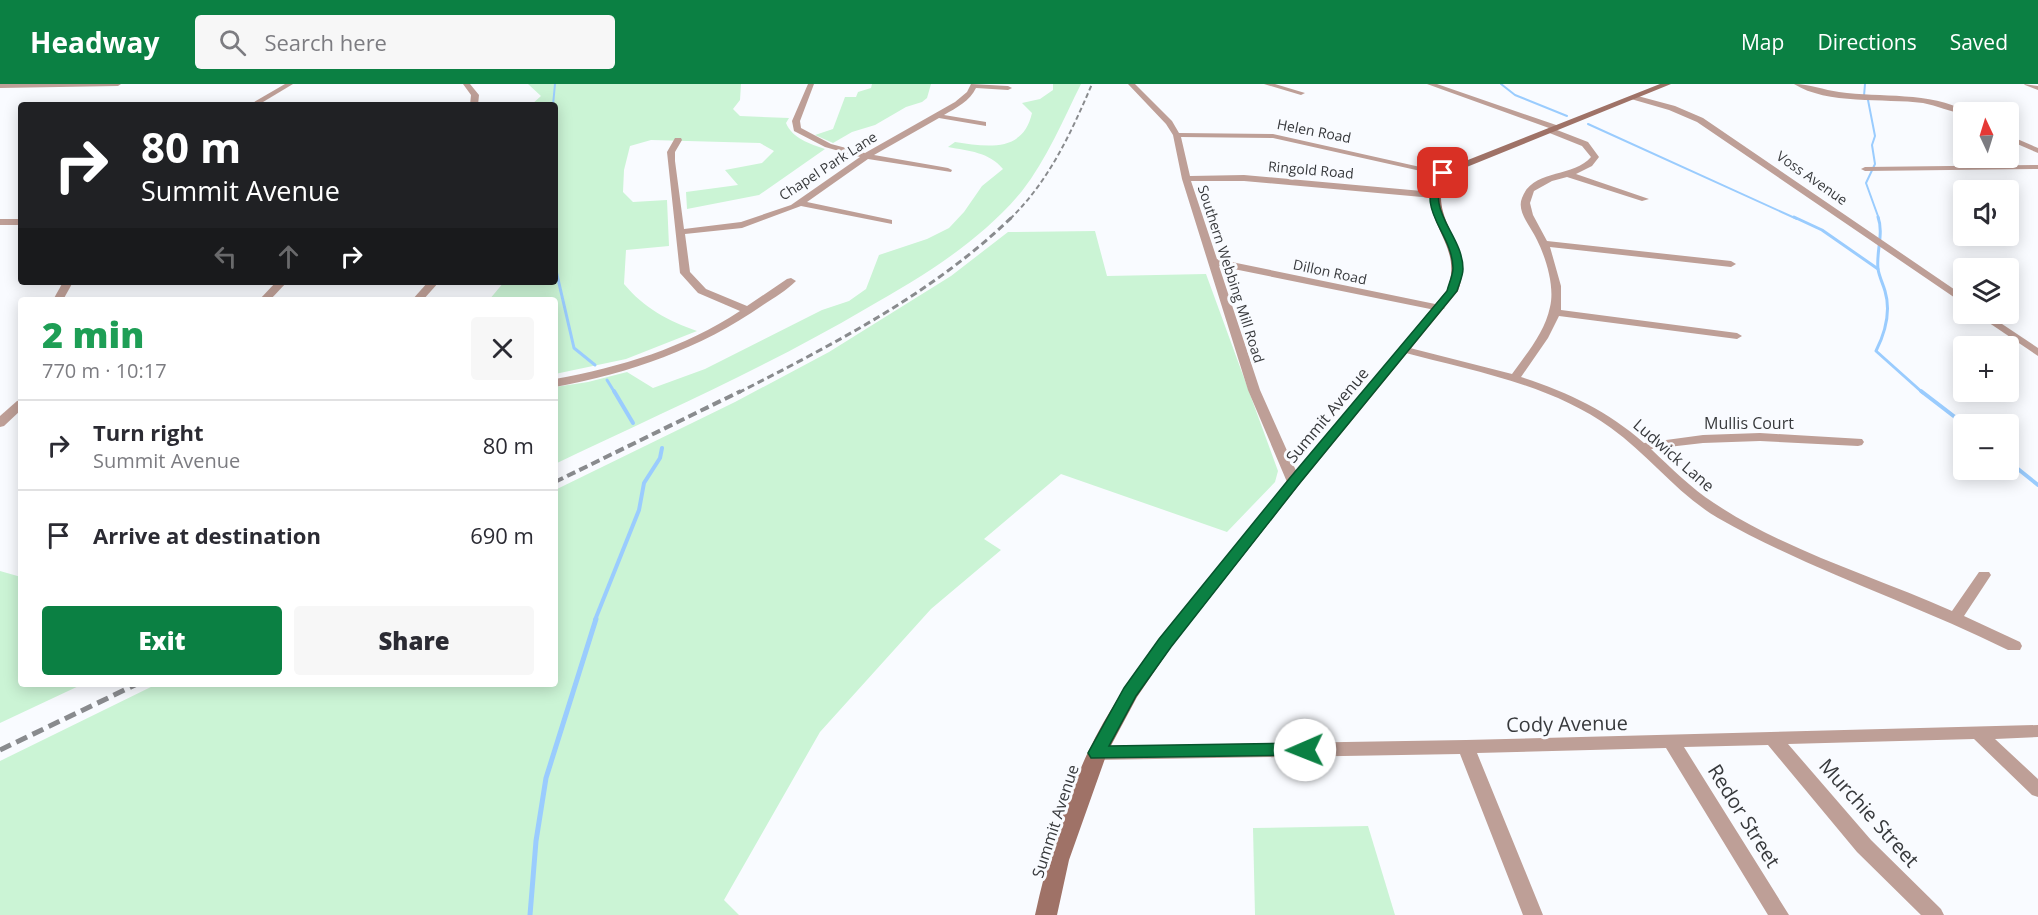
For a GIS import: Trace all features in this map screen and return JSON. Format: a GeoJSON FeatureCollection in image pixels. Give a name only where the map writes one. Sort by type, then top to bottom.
{"type":"FeatureCollection","features":[{"type":"Feature","properties":{"kind":"main road"},"geometry":{"type":"LineString","coordinates":[[1433,195],[1435,184],[1443,173],[1667,84]]}},
{"type":"Feature","properties":{"kind":"main road","name":"Summit Avenue"},"geometry":{"type":"LineString","coordinates":[[1046,915],[1058,860],[1097,753],[1130,693],[1165,643],[1452,291],[1458,270],[1455,252],[1438,214],[1433,195]]}},
{"type":"Feature","properties":{"kind":"street"},"geometry":{"type":"LineString","coordinates":[[0,86],[118,84]]}},
{"type":"Feature","properties":{"kind":"street"},"geometry":{"type":"LineString","coordinates":[[258,102],[290,84]]}},
{"type":"Feature","properties":{"kind":"street"},"geometry":{"type":"LineString","coordinates":[[466,84],[475,95],[474,102]]}},
{"type":"Feature","properties":{"kind":"street"},"geometry":{"type":"LineString","coordinates":[[811,84],[796,121],[796,129],[807,138],[825,146],[948,170]]}},
{"type":"Feature","properties":{"kind":"street","name":"Southern Webbing Mill Road"},"geometry":{"type":"LineString","coordinates":[[1131,84],[1169,123],[1177,135],[1186,179],[1215,262],[1254,390],[1294,482]]}},
{"type":"Feature","properties":{"kind":"street"},"geometry":{"type":"LineString","coordinates":[[1268,84],[1301,93]]}},
{"type":"Feature","properties":{"kind":"street"},"geometry":{"type":"LineString","coordinates":[[1430,84],[1553,129],[1575,139],[1594,153],[1593,161],[1542,183],[1527,195],[1524,202],[1543,243],[1556,294],[1554,312],[1543,335],[1514,379]]}},
{"type":"Feature","properties":{"kind":"street"},"geometry":{"type":"LineString","coordinates":[[1797,84],[1839,95],[1945,106],[1953,109]]}},
{"type":"Feature","properties":{"kind":"street"},"geometry":{"type":"LineString","coordinates":[[2027,84],[2038,88]]}},
{"type":"Feature","properties":{"kind":"street"},"geometry":{"type":"LineString","coordinates":[[973,85],[1008,88]]}},
{"type":"Feature","properties":{"kind":"street","name":"Chapel Park Lane"},"geometry":{"type":"LineString","coordinates":[[679,232],[762,220],[800,203],[868,155],[939,116],[966,98],[973,85]]}},
{"type":"Feature","properties":{"kind":"street","name":"Voss Avenue"},"geometry":{"type":"LineString","coordinates":[[1634,97],[1671,108],[1709,126],[1953,293]]}},
{"type":"Feature","properties":{"kind":"street"},"geometry":{"type":"LineString","coordinates":[[939,116],[983,124]]}},
{"type":"Feature","properties":{"kind":"street","name":"Helen Road"},"geometry":{"type":"LineString","coordinates":[[1177,135],[1283,138],[1443,173]]}},
{"type":"Feature","properties":{"kind":"street"},"geometry":{"type":"LineString","coordinates":[[678,140],[671,157],[685,273],[693,284],[713,298],[747,310]]}},
{"type":"Feature","properties":{"kind":"street"},"geometry":{"type":"LineString","coordinates":[[2019,142],[2038,151]]}},
{"type":"Feature","properties":{"kind":"street"},"geometry":{"type":"LineString","coordinates":[[1865,169],[2038,167]]}},
{"type":"Feature","properties":{"kind":"street"},"geometry":{"type":"LineString","coordinates":[[1567,174],[1645,199]]}},
{"type":"Feature","properties":{"kind":"street","name":"Ringold Road"},"geometry":{"type":"LineString","coordinates":[[1186,179],[1244,178],[1433,195]]}},
{"type":"Feature","properties":{"kind":"street"},"geometry":{"type":"LineString","coordinates":[[800,203],[889,222]]}},
{"type":"Feature","properties":{"kind":"street"},"geometry":{"type":"LineString","coordinates":[[0,222],[18,222]]}},
{"type":"Feature","properties":{"kind":"street"},"geometry":{"type":"LineString","coordinates":[[1543,243],[1731,264]]}},
{"type":"Feature","properties":{"kind":"street","name":"Dillon Road"},"geometry":{"type":"LineString","coordinates":[[1215,262],[1440,308]]}},
{"type":"Feature","properties":{"kind":"street"},"geometry":{"type":"LineString","coordinates":[[558,381],[617,369],[698,340],[791,281]]}},
{"type":"Feature","properties":{"kind":"street"},"geometry":{"type":"LineString","coordinates":[[267,297],[279,285]]}},
{"type":"Feature","properties":{"kind":"street"},"geometry":{"type":"LineString","coordinates":[[420,297],[431,285]]}},
{"type":"Feature","properties":{"kind":"street"},"geometry":{"type":"LineString","coordinates":[[1554,312],[1737,336]]}},
{"type":"Feature","properties":{"kind":"street"},"geometry":{"type":"LineString","coordinates":[[1996,324],[2038,353]]}},
{"type":"Feature","properties":{"kind":"street","name":"Ludwick Lane"},"geometry":{"type":"LineString","coordinates":[[1406,350],[1514,379],[1546,390],[1596,413],[1641,447],[1664,471],[1720,514],[1791,549],[1956,616],[2014,646]]}},
{"type":"Feature","properties":{"kind":"street"},"geometry":{"type":"LineString","coordinates":[[0,423],[18,407]]}},
{"type":"Feature","properties":{"kind":"street","name":"Mullis Court"},"geometry":{"type":"LineString","coordinates":[[1641,447],[1703,439],[1760,437],[1858,442]]}},
{"type":"Feature","properties":{"kind":"street"},"geometry":{"type":"LineString","coordinates":[[1956,616],[1984,575]]}},
{"type":"Feature","properties":{"kind":"street","name":"Cody Avenue"},"geometry":{"type":"LineString","coordinates":[[1097,753],[1466,747],[2038,731]]}},
{"type":"Feature","properties":{"kind":"street"},"geometry":{"type":"LineString","coordinates":[[1978,733],[2038,790]]}},
{"type":"Feature","properties":{"kind":"street","name":"Murchie Street"},"geometry":{"type":"LineString","coordinates":[[1773,739],[1864,846],[1934,915]]}},
{"type":"Feature","properties":{"kind":"street","name":"Redor Street"},"geometry":{"type":"LineString","coordinates":[[1671,742],[1779,915]]}},
{"type":"Feature","properties":{"kind":"street"},"geometry":{"type":"LineString","coordinates":[[1466,747],[1533,915]]}},
{"type":"Feature","properties":{"kind":"green space"},"geometry":{"type":"Polygon","coordinates":[[[528,84],[741,84],[740,100],[733,109],[740,116],[789,118],[786,123],[793,133],[808,143],[825,149],[759,195],[687,209],[686,192],[738,185],[725,170],[762,163],[774,151],[760,143],[651,140],[630,146],[624,170],[623,192],[633,202],[667,200],[669,246],[626,250],[624,284],[657,313],[697,331],[626,359],[558,373],[558,297],[492,297],[502,285],[558,285],[558,102],[534,102],[541,96],[528,84]]]}},
{"type":"Feature","properties":{"kind":"green space"},"geometry":{"type":"Polygon","coordinates":[[[872,84],[931,84],[927,98],[922,102],[906,107],[875,125],[852,132],[833,143],[815,135],[833,129],[845,97],[856,97],[858,92],[871,88],[872,84]]]}},
{"type":"Feature","properties":{"kind":"green space"},"geometry":{"type":"Polygon","coordinates":[[[1053,84],[1081,84],[1054,139],[1022,191],[988,226],[950,257],[909,284],[791,350],[558,463],[558,387],[627,372],[653,388],[705,369],[822,310],[849,301],[866,289],[879,255],[927,239],[949,228],[964,212],[982,186],[1003,169],[985,156],[948,147],[955,142],[991,146],[1012,141],[1021,135],[1032,113],[1022,103],[1040,99],[1053,90],[1053,84]]]}},
{"type":"Feature","properties":{"kind":"green space"},"geometry":{"type":"Polygon","coordinates":[[[1095,231],[1107,276],[1206,274],[1278,471],[1275,482],[1227,532],[1061,474],[984,539],[1001,550],[931,609],[820,732],[724,900],[739,915],[0,915],[0,761],[151,687],[558,687],[558,489],[735,402],[829,352],[951,276],[1008,232],[1095,231]]]}},
{"type":"Feature","properties":{"kind":"green space"},"geometry":{"type":"Polygon","coordinates":[[[0,571],[18,576],[18,687],[77,687],[0,723],[0,571]]]}},
{"type":"Feature","properties":{"kind":"green space"},"geometry":{"type":"Polygon","coordinates":[[[1368,826],[1395,915],[1255,915],[1253,828],[1368,826]]]}},
{"type":"Feature","properties":{"kind":"waterway"},"geometry":{"type":"LineString","coordinates":[[553,102],[555,84]]}},
{"type":"Feature","properties":{"kind":"waterway"},"geometry":{"type":"LineString","coordinates":[[1501,84],[1515,95],[1567,116]]}},
{"type":"Feature","properties":{"kind":"waterway"},"geometry":{"type":"LineString","coordinates":[[1864,96],[1865,84]]}},
{"type":"Feature","properties":{"kind":"waterway"},"geometry":{"type":"LineString","coordinates":[[1868,100],[1875,136],[1872,145],[1875,164],[1866,183],[1879,219]]}},
{"type":"Feature","properties":{"kind":"waterway"},"geometry":{"type":"LineString","coordinates":[[1588,124],[1797,219]]}},
{"type":"Feature","properties":{"kind":"waterway"},"geometry":{"type":"LineString","coordinates":[[1794,217],[1822,230],[1878,269]]}},
{"type":"Feature","properties":{"kind":"waterway"},"geometry":{"type":"LineString","coordinates":[[1878,217],[1880,223],[1878,269]]}},
{"type":"Feature","properties":{"kind":"waterway"},"geometry":{"type":"LineString","coordinates":[[1878,269],[1887,299],[1887,314],[1876,351],[1923,393]]}},
{"type":"Feature","properties":{"kind":"waterway"},"geometry":{"type":"LineString","coordinates":[[558,279],[574,348],[595,365]]}},
{"type":"Feature","properties":{"kind":"waterway"},"geometry":{"type":"LineString","coordinates":[[607,380],[615,393]]}},
{"type":"Feature","properties":{"kind":"waterway"},"geometry":{"type":"LineString","coordinates":[[614,391],[633,423]]}},
{"type":"Feature","properties":{"kind":"waterway"},"geometry":{"type":"LineString","coordinates":[[1921,391],[1953,416]]}},
{"type":"Feature","properties":{"kind":"waterway"},"geometry":{"type":"LineString","coordinates":[[595,620],[639,510],[644,483],[660,458],[662,448]]}},
{"type":"Feature","properties":{"kind":"waterway"},"geometry":{"type":"LineString","coordinates":[[2019,470],[2038,485]]}},
{"type":"Feature","properties":{"kind":"waterway"},"geometry":{"type":"LineString","coordinates":[[530,915],[536,841],[546,778],[596,619]]}},
{"type":"Feature","properties":{"kind":"railway"},"geometry":{"type":"LineString","coordinates":[[1011,218],[1048,173],[1092,84]]}},
{"type":"Feature","properties":{"kind":"railway"},"geometry":{"type":"LineString","coordinates":[[738,393],[846,336],[916,293],[981,245],[1011,218]]}},
{"type":"Feature","properties":{"kind":"railway"},"geometry":{"type":"LineString","coordinates":[[558,481],[741,391]]}},
{"type":"Feature","properties":{"kind":"railway"},"geometry":{"type":"LineString","coordinates":[[0,750],[131,687]]}},
{"type":"Feature","properties":{"kind":"route"},"geometry":{"type":"LineString","coordinates":[[1305,750],[1097,753],[1130,693],[1165,643],[1452,291],[1458,270],[1457,258],[1438,214],[1433,195],[1435,184],[1443,173]]}}]}
